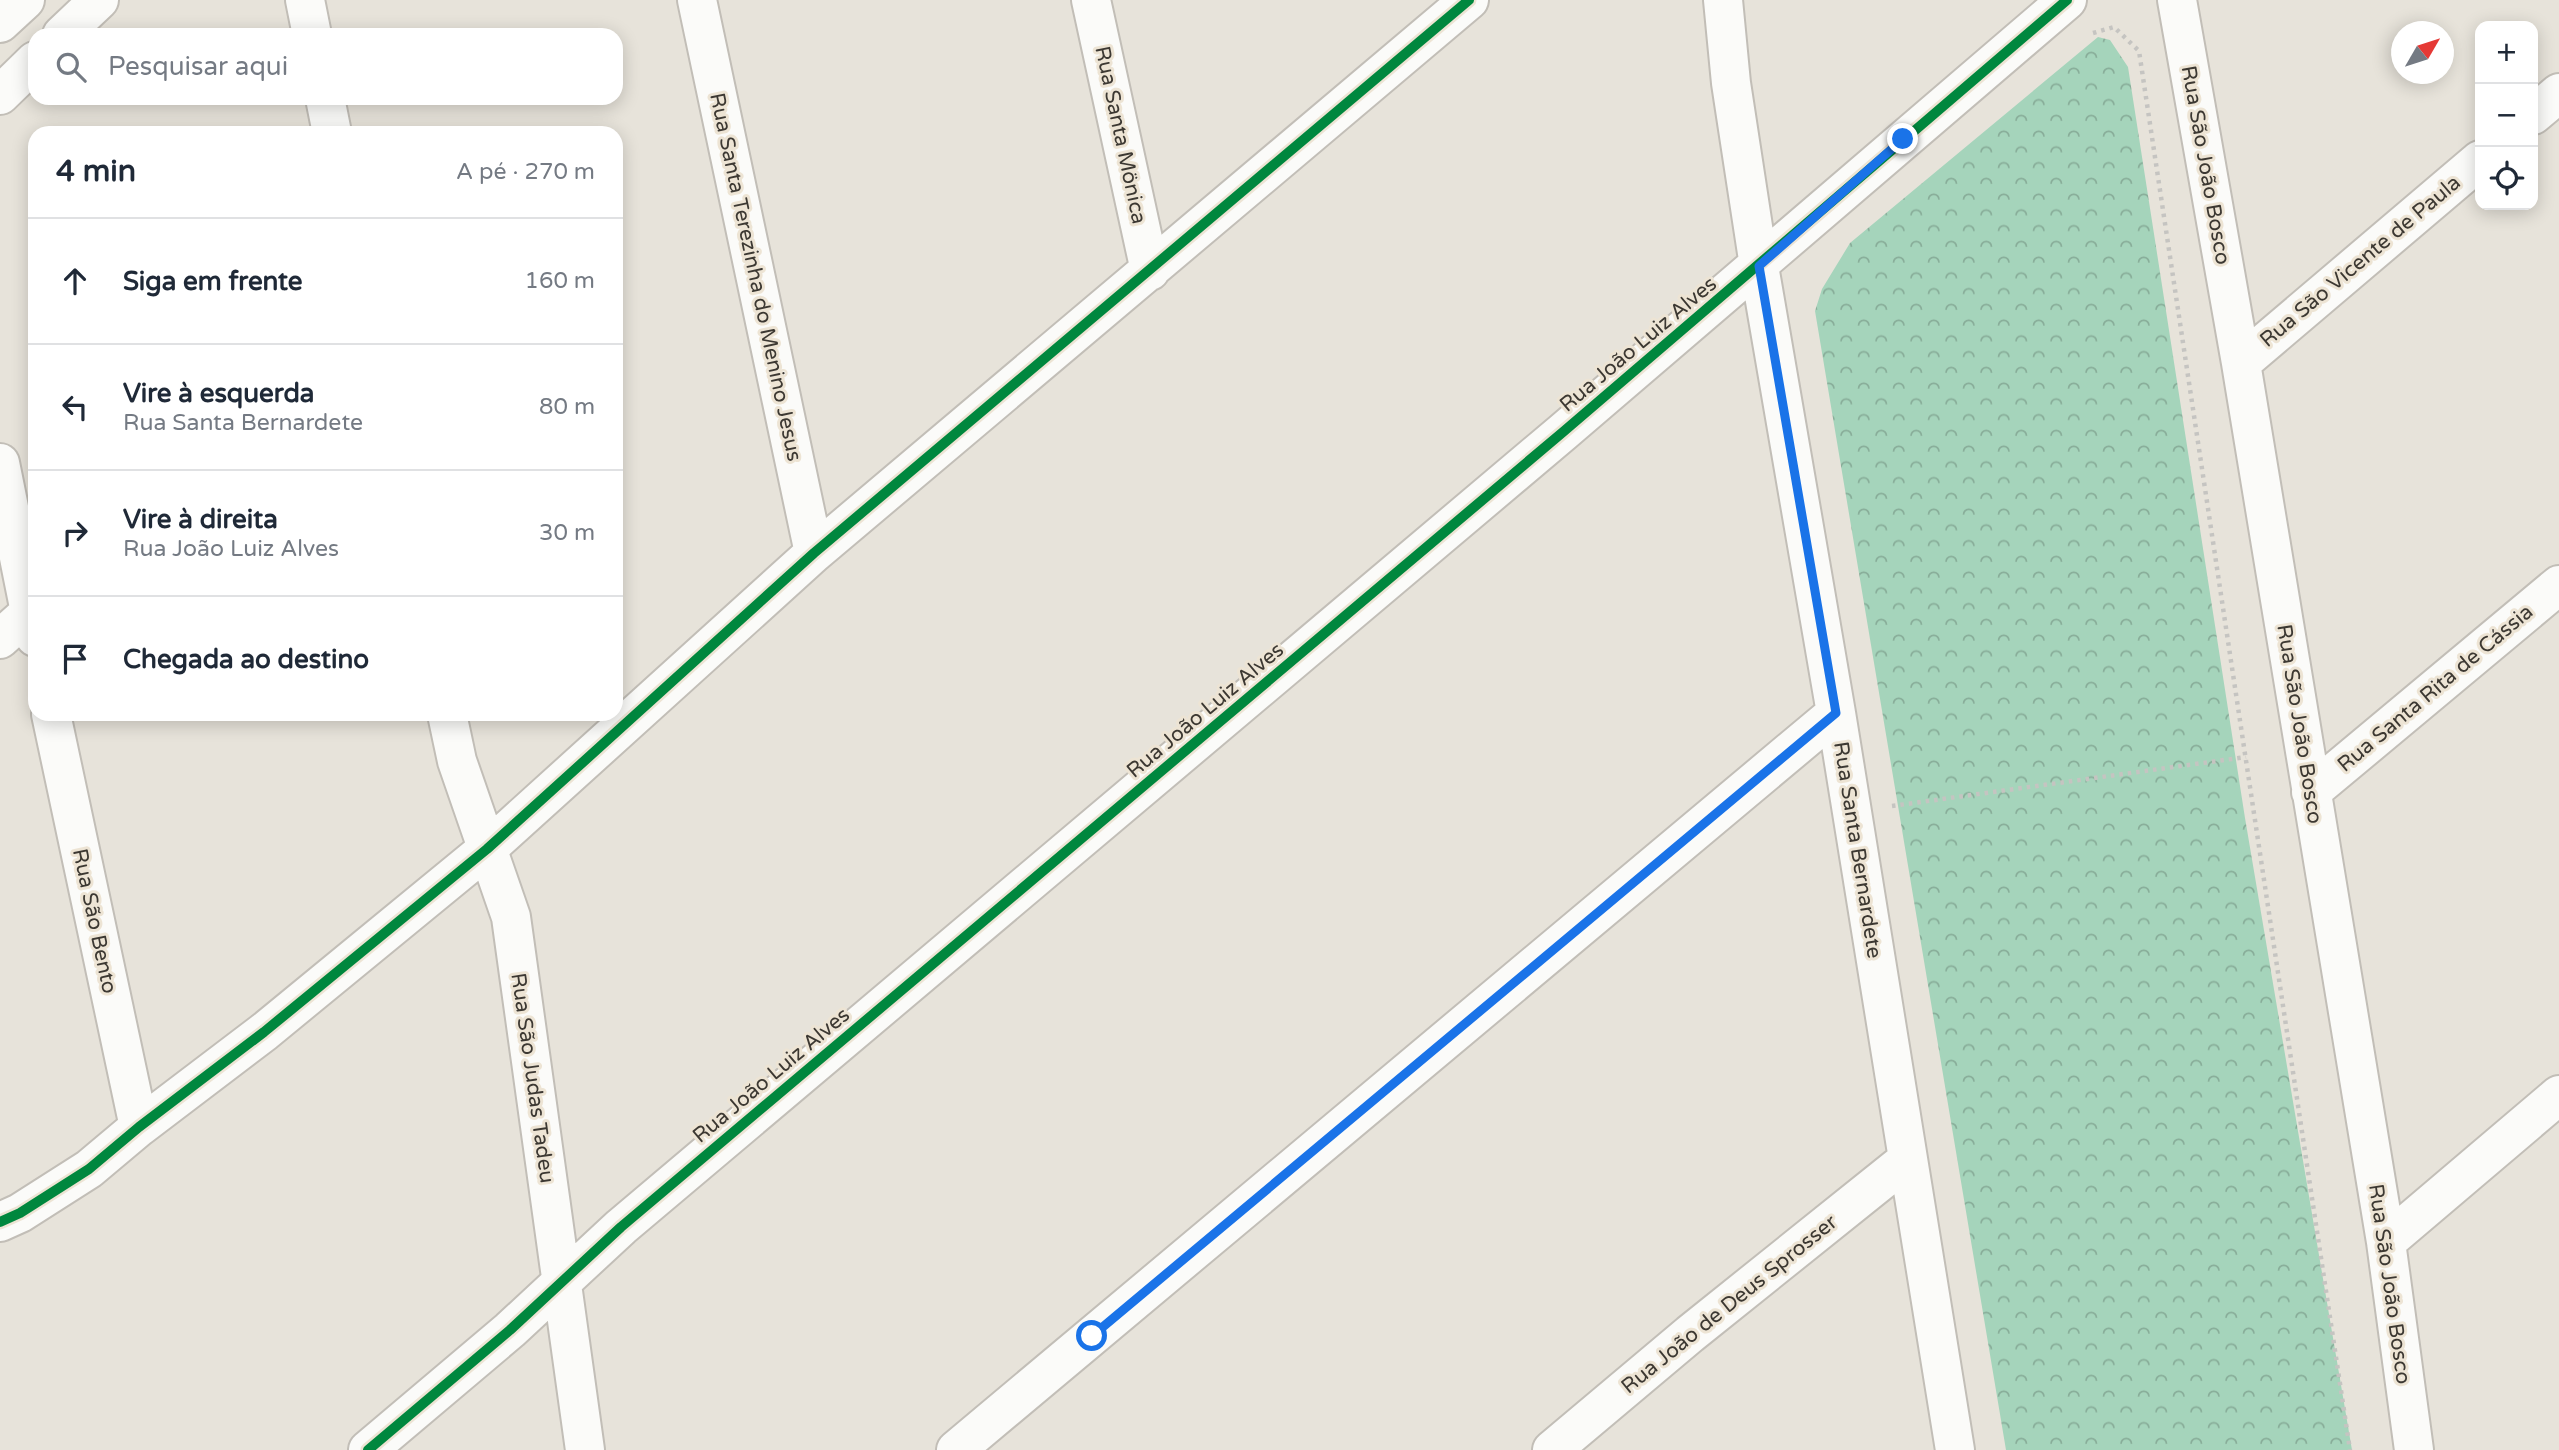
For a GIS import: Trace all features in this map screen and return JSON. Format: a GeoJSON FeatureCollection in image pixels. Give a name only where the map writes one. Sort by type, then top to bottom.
{"type":"FeatureCollection","features":[{"type":"Feature","properties":{"kind":"street"},"geometry":{"type":"LineString","coordinates":[[0,23],[24,0]]}},
{"type":"Feature","properties":{"kind":"street"},"geometry":{"type":"LineString","coordinates":[[69,28],[99,0]]}},
{"type":"Feature","properties":{"kind":"street"},"geometry":{"type":"LineString","coordinates":[[305,0],[311,28]]}},
{"type":"Feature","properties":{"kind":"street","name":"Rua Santa Terezinha do Menino Jesus"},"geometry":{"type":"LineString","coordinates":[[697,0],[814,553]]}},
{"type":"Feature","properties":{"kind":"street","name":"Rua Santa Mönica"},"geometry":{"type":"LineString","coordinates":[[1091,0],[1150,271]]}},
{"type":"Feature","properties":{"kind":"street"},"geometry":{"type":"LineString","coordinates":[[0,1223],[89,1170],[139,1127],[264,1032],[487,849],[814,553],[1469,0]]}},
{"type":"Feature","properties":{"kind":"street","name":"Rua Santa Bernardete"},"geometry":{"type":"LineString","coordinates":[[1723,0],[1731,83],[1759,266],[1836,713],[1955,1450]]}},
{"type":"Feature","properties":{"kind":"street","name":"Rua João Luiz Alves"},"geometry":{"type":"LineString","coordinates":[[368,1450],[510,1330],[621,1227],[1759,266],[1845,188],[2067,0]]}},
{"type":"Feature","properties":{"kind":"street","name":"Rua São João Bosco"},"geometry":{"type":"LineString","coordinates":[[2177,0],[2241,363],[2386,1242],[2414,1450]]}},
{"type":"Feature","properties":{"kind":"street"},"geometry":{"type":"LineString","coordinates":[[0,94],[28,68]]}},
{"type":"Feature","properties":{"kind":"street"},"geometry":{"type":"LineString","coordinates":[[2538,111],[2559,93]]}},
{"type":"Feature","properties":{"kind":"street"},"geometry":{"type":"LineString","coordinates":[[326,105],[331,126]]}},
{"type":"Feature","properties":{"kind":"street","name":"Rua São Vicente de Paula"},"geometry":{"type":"LineString","coordinates":[[2241,363],[2475,164]]}},
{"type":"Feature","properties":{"kind":"street"},"geometry":{"type":"LineString","coordinates":[[0,463],[28,604]]}},
{"type":"Feature","properties":{"kind":"street","name":"Rua Santa Rita de Cássia"},"geometry":{"type":"LineString","coordinates":[[2311,792],[2559,585]]}},
{"type":"Feature","properties":{"kind":"street"},"geometry":{"type":"LineString","coordinates":[[0,639],[28,626]]}},
{"type":"Feature","properties":{"kind":"street"},"geometry":{"type":"LineString","coordinates":[[956,1450],[1836,713]]}},
{"type":"Feature","properties":{"kind":"street","name":"Rua São Bento"},"geometry":{"type":"LineString","coordinates":[[52,721],[139,1127]]}},
{"type":"Feature","properties":{"kind":"street","name":"Rua São Judas Tadeu"},"geometry":{"type":"LineString","coordinates":[[448,721],[457,761],[511,917],[585,1450]]}},
{"type":"Feature","properties":{"kind":"street"},"geometry":{"type":"LineString","coordinates":[[2386,1242],[2559,1095]]}},
{"type":"Feature","properties":{"kind":"street","name":"Rua João de Deus Sprosser"},"geometry":{"type":"LineString","coordinates":[[1552,1450],[1690,1334],[1907,1160]]}},
{"type":"Feature","properties":{"kind":"path"},"geometry":{"type":"LineString","coordinates":[[2088,35],[2114,27],[2139,51],[2350,1450]]}},
{"type":"Feature","properties":{"kind":"path"},"geometry":{"type":"LineString","coordinates":[[1881,807],[2246,757]]}},
{"type":"Feature","properties":{"kind":"green space"},"geometry":{"type":"Polygon","coordinates":[[[2098,37],[2110,40],[2128,67],[2245,818],[2352,1450],[2006,1450],[1815,311],[1822,289],[1850,243],[2098,37]]]}},
{"type":"Feature","properties":{"kind":"cycle path"},"geometry":{"type":"LineString","coordinates":[[0,1222],[20,1213],[89,1169],[139,1127],[264,1032],[487,849],[814,553],[1469,0]]}},
{"type":"Feature","properties":{"kind":"cycle path"},"geometry":{"type":"LineString","coordinates":[[368,1450],[510,1330],[621,1227],[1563,432],[2067,0]]}},
{"type":"Feature","properties":{"kind":"route"},"geometry":{"type":"LineString","coordinates":[[1092,1336],[1836,713],[1759,266],[1903,139]]}}]}
